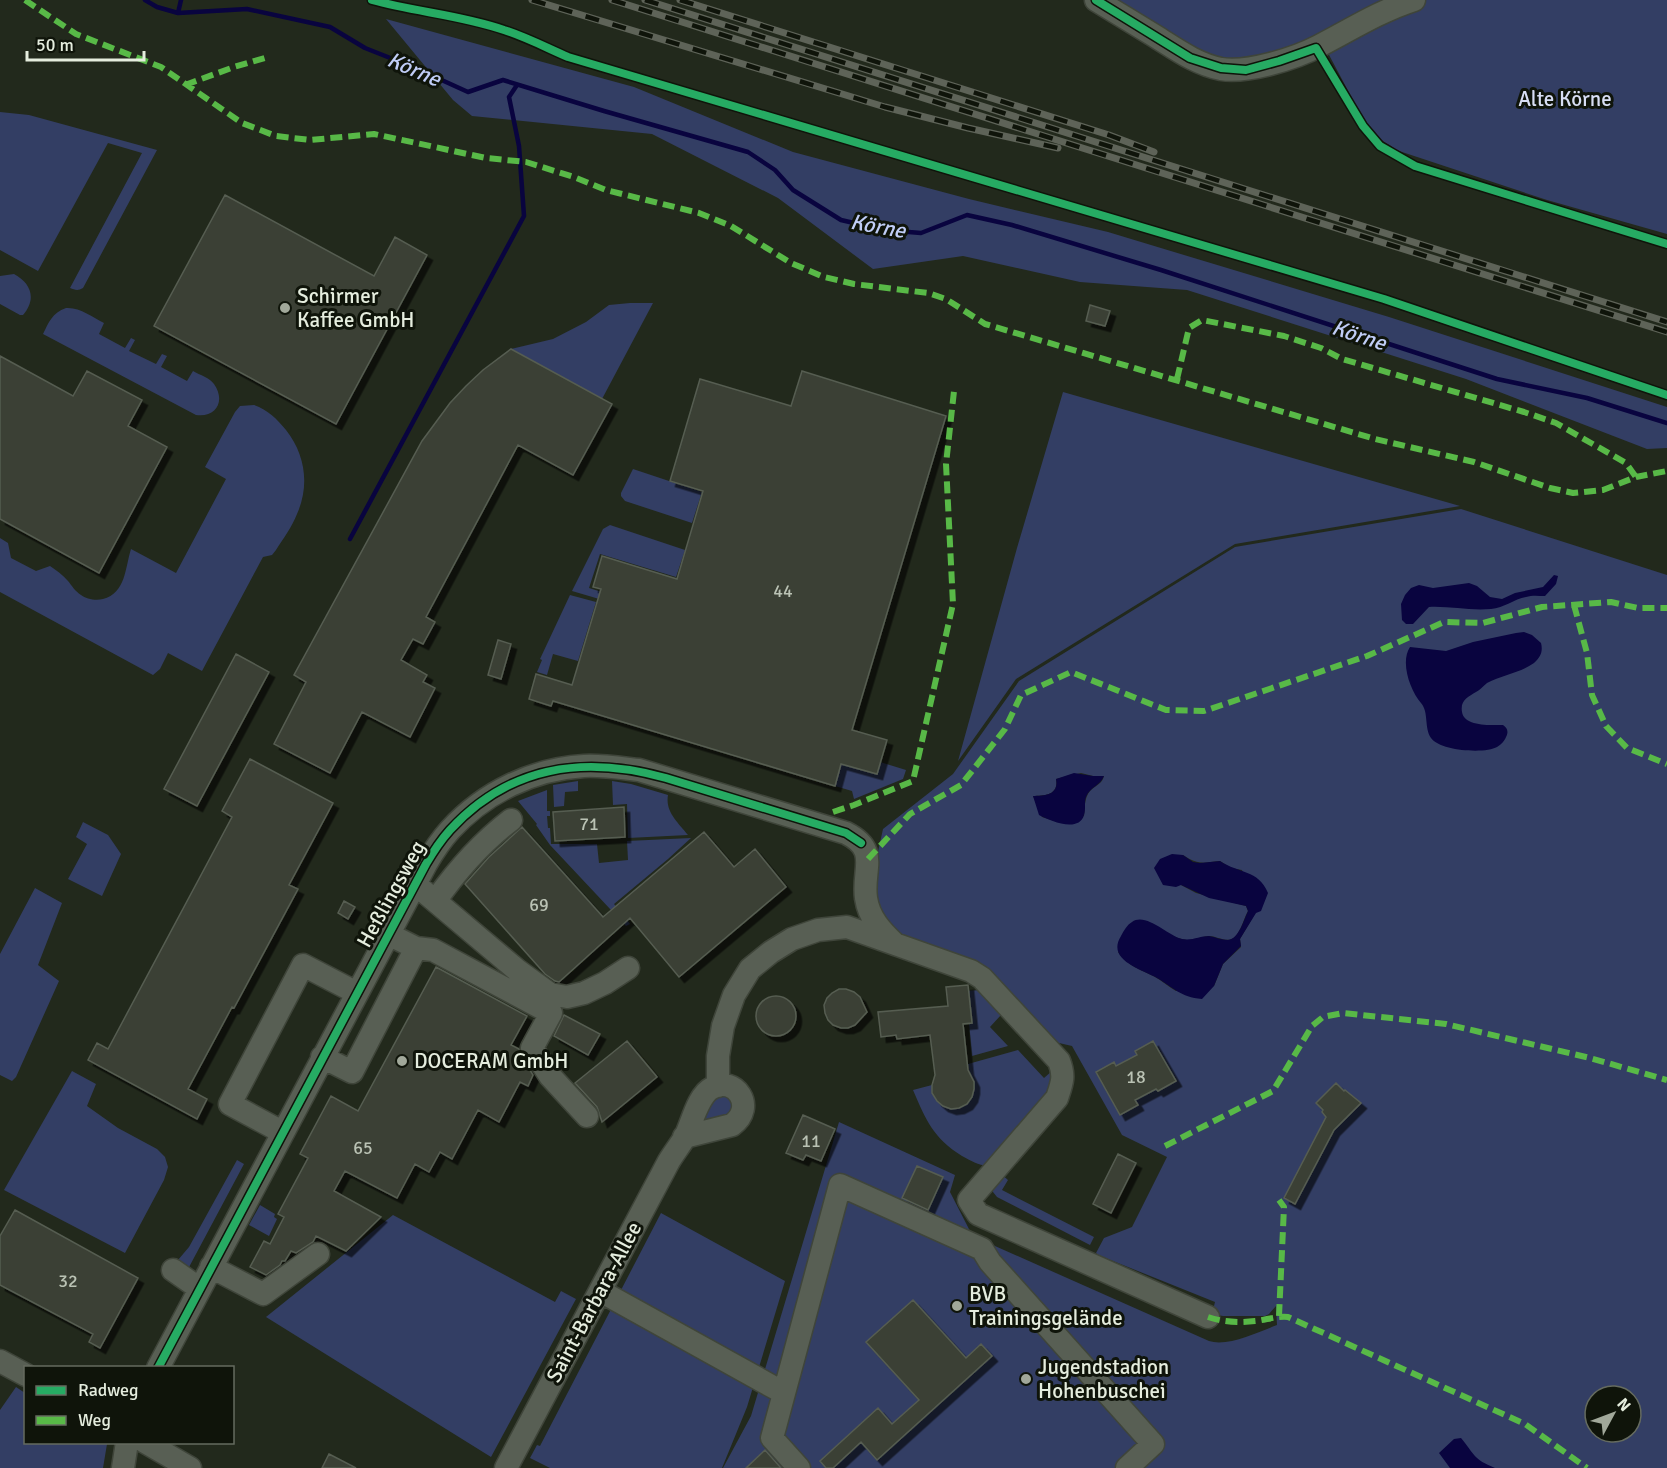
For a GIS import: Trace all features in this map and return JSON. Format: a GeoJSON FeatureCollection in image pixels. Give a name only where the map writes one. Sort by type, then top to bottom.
{"type":"FeatureCollection","features":[{"type":"Feature","properties":{"kind":"street"},"geometry":{"type":"LineString","coordinates":[[1096,0],[1190,58],[1221,69],[1246,70],[1279,62],[1316,48],[1357,25],[1414,0]]}},
{"type":"Feature","properties":{"kind":"street","name":"Heßlingsweg"},"geometry":{"type":"LineString","coordinates":[[159,1366],[282,1132],[437,846],[449,831],[477,805],[509,785],[561,768],[612,766],[639,770],[846,833],[861,843],[868,859],[866,898],[871,915],[879,929],[896,944]]}},
{"type":"Feature","properties":{"kind":"street"},"geometry":{"type":"LineString","coordinates":[[436,900],[489,836],[511,820]]}},
{"type":"Feature","properties":{"kind":"street"},"geometry":{"type":"LineString","coordinates":[[415,884],[517,970],[550,994],[567,997],[584,993],[628,968]]}},
{"type":"Feature","properties":{"kind":"street"},"geometry":{"type":"LineString","coordinates":[[684,1137],[732,1125],[743,1114],[744,1106],[737,1091],[730,1086],[718,1086],[718,1056],[723,1026],[734,995],[750,969],[792,939],[818,930],[847,927],[971,971],[982,978],[1059,1061],[1063,1073],[1057,1098],[969,1200],[978,1214],[1208,1317]]}},
{"type":"Feature","properties":{"kind":"street"},"geometry":{"type":"LineString","coordinates":[[388,934],[416,948],[433,950],[551,1013],[532,1048],[550,1076],[587,1116]]}},
{"type":"Feature","properties":{"kind":"street"},"geometry":{"type":"LineString","coordinates":[[322,1058],[352,1072],[416,948]]}},
{"type":"Feature","properties":{"kind":"street"},"geometry":{"type":"LineString","coordinates":[[282,1132],[230,1104],[303,964],[357,993]]}},
{"type":"Feature","properties":{"kind":"street","name":"Saint-Barbara-Allee"},"geometry":{"type":"LineString","coordinates":[[506,1468],[705,1094],[711,1088],[718,1086]]}},
{"type":"Feature","properties":{"kind":"street"},"geometry":{"type":"LineString","coordinates":[[799,1468],[772,1438],[840,1185],[982,1249],[990,1262],[1153,1444],[1126,1468]]}},
{"type":"Feature","properties":{"kind":"street"},"geometry":{"type":"LineString","coordinates":[[211,1267],[263,1294],[318,1254]]}},
{"type":"Feature","properties":{"kind":"street"},"geometry":{"type":"LineString","coordinates":[[173,1270],[200,1289]]}},
{"type":"Feature","properties":{"kind":"street"},"geometry":{"type":"LineString","coordinates":[[600,1291],[784,1393]]}},
{"type":"Feature","properties":{"kind":"street"},"geometry":{"type":"LineString","coordinates":[[0,1360],[24,1375]]}},
{"type":"Feature","properties":{"kind":"street"},"geometry":{"type":"LineString","coordinates":[[123,1468],[127,1444]]}},
{"type":"Feature","properties":{"kind":"street"},"geometry":{"type":"LineString","coordinates":[[147,1444],[190,1468]]}},
{"type":"Feature","properties":{"kind":"green space","name":"Alte Körne"},"geometry":{"type":"Polygon","coordinates":[[[1105,0],[1667,0],[1667,234],[1547,200],[1396,150],[1366,128],[1328,53],[1288,54],[1214,61],[1105,0]]]}},
{"type":"Feature","properties":{"kind":"green space"},"geometry":{"type":"Polygon","coordinates":[[[386,19],[634,87],[793,152],[969,199],[1108,232],[1389,317],[1667,407],[1667,448],[1647,449],[1466,379],[1187,290],[1080,282],[963,256],[873,269],[778,198],[652,134],[472,116],[453,100],[386,19]]]}},
{"type":"Feature","properties":{"kind":"green space"},"geometry":{"type":"Polygon","coordinates":[[[0,112],[29,115],[157,150],[81,289],[70,288],[142,153],[108,143],[38,271],[0,250],[0,112]]]}},
{"type":"Feature","properties":{"kind":"green space"},"geometry":{"type":"Polygon","coordinates":[[[14,274],[25,282],[30,292],[30,303],[23,315],[0,304],[0,276],[14,274]]]}},
{"type":"Feature","properties":{"kind":"green space"},"geometry":{"type":"Polygon","coordinates":[[[653,303],[602,399],[511,349],[553,339],[586,322],[609,305],[653,303]]]}},
{"type":"Feature","properties":{"kind":"green space"},"geometry":{"type":"Polygon","coordinates":[[[66,308],[81,311],[104,323],[99,334],[125,348],[131,338],[135,340],[129,351],[156,364],[162,354],[167,356],[161,367],[187,381],[193,371],[207,378],[217,390],[219,402],[217,407],[209,414],[196,415],[43,334],[54,315],[66,308]]]}},
{"type":"Feature","properties":{"kind":"green space"},"geometry":{"type":"Polygon","coordinates":[[[1063,392],[1460,506],[1235,544],[1016,679],[958,761],[1063,392]]]}},
{"type":"Feature","properties":{"kind":"green space"},"geometry":{"type":"Polygon","coordinates":[[[254,405],[264,409],[276,419],[298,449],[304,470],[301,503],[290,528],[276,550],[272,555],[263,557],[202,671],[168,653],[160,669],[153,675],[0,592],[0,538],[8,543],[11,558],[36,571],[50,566],[75,590],[91,599],[97,600],[111,596],[120,586],[131,549],[176,573],[226,479],[205,467],[235,412],[240,406],[254,405]]]}},
{"type":"Feature","properties":{"kind":"green space"},"geometry":{"type":"Polygon","coordinates":[[[633,469],[702,492],[692,523],[625,501],[621,493],[633,469]]]}},
{"type":"Feature","properties":{"kind":"green space"},"geometry":{"type":"Polygon","coordinates":[[[1461,509],[1667,575],[1667,1468],[723,1468],[751,1416],[839,1122],[955,1175],[950,1192],[970,1231],[977,1238],[1209,1341],[1234,1340],[1277,1325],[1276,1306],[1265,1316],[1212,1314],[1215,1302],[1096,1253],[1104,1238],[1132,1227],[1167,1157],[1122,1135],[1072,1046],[1046,1040],[979,967],[912,944],[892,928],[875,900],[874,870],[883,829],[953,774],[1019,681],[1235,547],[1461,509]],[[1081,773],[1056,779],[1055,788],[1050,794],[1033,796],[1042,817],[1058,822],[1084,816],[1088,794],[1104,776],[1081,773]],[[1183,855],[1181,885],[1196,893],[1246,906],[1248,911],[1240,930],[1235,937],[1229,940],[1209,936],[1185,940],[1172,936],[1160,928],[1118,952],[1131,964],[1176,991],[1214,986],[1223,964],[1241,947],[1240,939],[1256,912],[1242,870],[1231,868],[1220,861],[1201,862],[1183,855]]]}},
{"type":"Feature","properties":{"kind":"green space"},"geometry":{"type":"Polygon","coordinates":[[[610,525],[685,550],[676,577],[600,554],[589,588],[608,594],[606,601],[572,591],[603,529],[610,525]]]}},
{"type":"Feature","properties":{"kind":"green space"},"geometry":{"type":"Polygon","coordinates":[[[570,595],[596,602],[578,661],[553,654],[547,675],[537,672],[542,660],[540,659],[570,595]]]}},
{"type":"Feature","properties":{"kind":"green space"},"geometry":{"type":"Polygon","coordinates":[[[880,762],[906,770],[903,779],[854,799],[852,791],[835,786],[841,764],[876,774],[880,762]]]}},
{"type":"Feature","properties":{"kind":"green space"},"geometry":{"type":"Polygon","coordinates":[[[578,781],[578,791],[565,792],[564,806],[554,807],[553,785],[578,781]]]}},
{"type":"Feature","properties":{"kind":"green space"},"geometry":{"type":"Polygon","coordinates":[[[612,781],[668,795],[670,812],[688,835],[628,838],[627,804],[613,805],[612,781]]]}},
{"type":"Feature","properties":{"kind":"green space"},"geometry":{"type":"Polygon","coordinates":[[[547,790],[547,811],[550,811],[550,816],[547,816],[551,844],[597,844],[599,863],[628,860],[627,841],[691,838],[614,904],[630,924],[626,926],[550,845],[537,824],[518,801],[547,790]]]}},
{"type":"Feature","properties":{"kind":"green space"},"geometry":{"type":"Polygon","coordinates":[[[83,822],[108,835],[121,854],[102,896],[68,879],[87,844],[76,837],[83,822]]]}},
{"type":"Feature","properties":{"kind":"green space"},"geometry":{"type":"Polygon","coordinates":[[[35,888],[62,903],[38,965],[59,981],[16,1077],[12,1081],[0,1075],[0,954],[35,888]]]}},
{"type":"Feature","properties":{"kind":"green space"},"geometry":{"type":"Polygon","coordinates":[[[980,990],[1001,1015],[990,1027],[1008,1046],[972,1056],[969,1023],[972,1023],[968,991],[980,990]]]}},
{"type":"Feature","properties":{"kind":"green space"},"geometry":{"type":"Polygon","coordinates":[[[1018,1050],[1044,1078],[1052,1071],[1049,1095],[988,1166],[978,1164],[952,1149],[937,1135],[913,1090],[932,1085],[934,1095],[939,1102],[952,1108],[959,1107],[970,1099],[973,1092],[974,1085],[968,1064],[1018,1050]]]}},
{"type":"Feature","properties":{"kind":"green space"},"geometry":{"type":"Polygon","coordinates":[[[72,1071],[96,1084],[87,1106],[118,1128],[157,1149],[165,1157],[168,1167],[164,1180],[125,1253],[4,1190],[72,1071]]]}},
{"type":"Feature","properties":{"kind":"green space"},"geometry":{"type":"Polygon","coordinates":[[[725,1095],[732,1102],[731,1115],[706,1121],[704,1118],[713,1099],[725,1095]]]}},
{"type":"Feature","properties":{"kind":"green space"},"geometry":{"type":"Polygon","coordinates":[[[237,1160],[244,1164],[188,1269],[178,1260],[189,1247],[237,1160]]]}},
{"type":"Feature","properties":{"kind":"green space"},"geometry":{"type":"Polygon","coordinates":[[[1001,1174],[1008,1180],[1002,1190],[1094,1237],[1090,1245],[997,1197],[993,1192],[992,1183],[1001,1174]]]}},
{"type":"Feature","properties":{"kind":"green space"},"geometry":{"type":"Polygon","coordinates":[[[260,1205],[275,1214],[274,1217],[277,1219],[269,1236],[249,1225],[260,1205]]]}},
{"type":"Feature","properties":{"kind":"green space"},"geometry":{"type":"Polygon","coordinates":[[[661,1213],[785,1281],[747,1407],[722,1468],[550,1468],[530,1458],[537,1445],[540,1446],[661,1213]]]}},
{"type":"Feature","properties":{"kind":"green space"},"geometry":{"type":"Polygon","coordinates":[[[393,1215],[555,1302],[561,1291],[576,1299],[491,1457],[266,1317],[393,1215]]]}},
{"type":"Feature","properties":{"kind":"green space"},"geometry":{"type":"Polygon","coordinates":[[[16,1387],[24,1392],[24,1444],[107,1444],[103,1468],[0,1468],[0,1410],[16,1387]]]}},
{"type":"Feature","properties":{"kind":"shaded area"},"geometry":{"type":"Polygon","coordinates":[[[1554,575],[1558,576],[1556,584],[1545,596],[1528,596],[1491,609],[1429,607],[1413,624],[1406,624],[1402,620],[1401,604],[1405,595],[1411,588],[1419,585],[1433,588],[1469,583],[1477,586],[1490,597],[1502,599],[1515,593],[1543,587],[1554,575]]]}},
{"type":"Feature","properties":{"kind":"shaded area"},"geometry":{"type":"Polygon","coordinates":[[[1524,632],[1532,635],[1541,643],[1541,654],[1536,661],[1523,669],[1487,683],[1468,697],[1462,705],[1464,717],[1473,723],[1503,725],[1507,730],[1504,741],[1491,749],[1473,751],[1443,746],[1431,738],[1425,711],[1413,691],[1406,668],[1407,653],[1410,647],[1446,651],[1473,642],[1524,632]]]}},
{"type":"Feature","properties":{"kind":"shaded area"},"geometry":{"type":"Polygon","coordinates":[[[1074,773],[1104,776],[1086,797],[1085,813],[1081,820],[1064,824],[1039,815],[1033,796],[1050,794],[1055,788],[1056,779],[1074,773]]]}},
{"type":"Feature","properties":{"kind":"shaded area"},"geometry":{"type":"Polygon","coordinates":[[[1172,854],[1183,855],[1193,862],[1220,861],[1259,880],[1268,893],[1261,911],[1256,913],[1240,939],[1241,946],[1223,964],[1214,986],[1202,999],[1178,992],[1127,963],[1118,951],[1118,944],[1124,930],[1130,923],[1138,920],[1150,922],[1182,939],[1209,936],[1228,940],[1232,939],[1241,928],[1248,911],[1246,906],[1209,898],[1181,885],[1176,887],[1163,885],[1154,868],[1160,859],[1172,854]]]}},
{"type":"Feature","properties":{"kind":"shaded area"},"geometry":{"type":"Polygon","coordinates":[[[1461,1438],[1478,1459],[1495,1468],[1450,1468],[1439,1453],[1454,1439],[1461,1438]]]}},
{"type":"Feature","properties":{"kind":"building"},"geometry":{"type":"Polygon","coordinates":[[[225,195],[374,276],[395,237],[427,255],[336,424],[154,326],[225,195]]]}},
{"type":"Feature","properties":{"kind":"building"},"geometry":{"type":"Polygon","coordinates":[[[1090,305],[1110,311],[1105,326],[1086,321],[1090,305]]]}},
{"type":"Feature","properties":{"kind":"building"},"geometry":{"type":"Polygon","coordinates":[[[511,349],[612,404],[573,475],[518,445],[426,617],[435,622],[423,644],[413,639],[401,660],[427,675],[423,682],[435,688],[410,737],[362,712],[330,773],[274,744],[306,682],[294,675],[422,441],[450,403],[466,386],[511,349]]]}},
{"type":"Feature","properties":{"kind":"building"},"geometry":{"type":"Polygon","coordinates":[[[0,356],[73,396],[87,371],[142,400],[128,426],[167,447],[99,573],[0,519],[0,356]]]}},
{"type":"Feature","properties":{"kind":"building"},"geometry":{"type":"Polygon","coordinates":[[[802,371],[946,416],[852,730],[887,740],[877,774],[841,764],[835,786],[553,701],[551,706],[529,699],[536,674],[572,685],[601,589],[593,587],[602,556],[677,579],[703,491],[670,481],[700,379],[791,406],[802,371]]]}},
{"type":"Feature","properties":{"kind":"building"},"geometry":{"type":"Polygon","coordinates":[[[498,640],[511,644],[501,679],[488,675],[498,640]]]}},
{"type":"Feature","properties":{"kind":"building"},"geometry":{"type":"Polygon","coordinates":[[[236,654],[269,672],[197,806],[164,789],[236,654]]]}},
{"type":"Feature","properties":{"kind":"building"},"geometry":{"type":"Polygon","coordinates":[[[250,759],[333,803],[289,885],[298,889],[188,1089],[207,1099],[197,1119],[88,1060],[97,1043],[108,1049],[232,817],[222,811],[250,759]]]}},
{"type":"Feature","properties":{"kind":"building"},"geometry":{"type":"Polygon","coordinates":[[[624,807],[625,837],[555,841],[553,812],[624,807]]]}},
{"type":"Feature","properties":{"kind":"building"},"geometry":{"type":"Polygon","coordinates":[[[522,827],[603,917],[704,832],[734,867],[755,849],[786,887],[679,977],[630,918],[559,982],[545,974],[465,884],[489,857],[522,827]]]}},
{"type":"Feature","properties":{"kind":"building"},"geometry":{"type":"Polygon","coordinates":[[[344,901],[355,907],[348,919],[338,913],[344,901]]]}},
{"type":"Feature","properties":{"kind":"building"},"geometry":{"type":"Polygon","coordinates":[[[436,967],[527,1016],[511,1045],[519,1049],[533,1075],[528,1086],[520,1082],[499,1122],[478,1110],[452,1159],[440,1152],[429,1172],[415,1164],[397,1198],[345,1171],[334,1191],[381,1217],[346,1251],[316,1236],[313,1242],[296,1253],[291,1251],[285,1261],[266,1275],[250,1267],[264,1241],[270,1244],[284,1217],[278,1214],[308,1158],[300,1154],[331,1096],[358,1111],[436,967]]]}},
{"type":"Feature","properties":{"kind":"building"},"geometry":{"type":"Polygon","coordinates":[[[968,985],[972,1023],[963,1024],[968,1070],[974,1082],[974,1089],[967,1104],[951,1109],[937,1101],[932,1093],[935,1075],[930,1035],[897,1039],[896,1035],[881,1037],[878,1012],[948,1006],[946,987],[968,985]]]}},
{"type":"Feature","properties":{"kind":"building"},"geometry":{"type":"Polygon","coordinates":[[[839,989],[854,992],[860,997],[867,1012],[855,1025],[848,1028],[833,1025],[825,1013],[824,1005],[827,998],[839,989]]]}},
{"type":"Feature","properties":{"kind":"building"},"geometry":{"type":"Polygon","coordinates":[[[776,996],[790,1002],[796,1016],[790,1030],[776,1036],[762,1030],[756,1016],[762,1002],[776,996]]]}},
{"type":"Feature","properties":{"kind":"building"},"geometry":{"type":"Polygon","coordinates":[[[564,1015],[600,1034],[588,1055],[554,1036],[564,1015]]]}},
{"type":"Feature","properties":{"kind":"building"},"geometry":{"type":"Polygon","coordinates":[[[627,1041],[657,1077],[602,1122],[597,1107],[575,1083],[627,1041]]]}},
{"type":"Feature","properties":{"kind":"building"},"geometry":{"type":"Polygon","coordinates":[[[1153,1041],[1176,1081],[1135,1100],[1138,1105],[1120,1115],[1096,1072],[1114,1062],[1116,1066],[1137,1055],[1135,1051],[1153,1041]]]}},
{"type":"Feature","properties":{"kind":"building"},"geometry":{"type":"Polygon","coordinates":[[[1336,1083],[1361,1103],[1334,1130],[1295,1204],[1284,1198],[1326,1117],[1316,1103],[1336,1083]]]}},
{"type":"Feature","properties":{"kind":"building"},"geometry":{"type":"Polygon","coordinates":[[[803,1115],[835,1129],[821,1161],[806,1155],[803,1160],[786,1153],[803,1115]]]}},
{"type":"Feature","properties":{"kind":"building"},"geometry":{"type":"Polygon","coordinates":[[[1118,1154],[1136,1163],[1111,1213],[1093,1204],[1118,1154]]]}},
{"type":"Feature","properties":{"kind":"building"},"geometry":{"type":"Polygon","coordinates":[[[917,1166],[943,1177],[928,1210],[902,1198],[917,1166]]]}},
{"type":"Feature","properties":{"kind":"building"},"geometry":{"type":"Polygon","coordinates":[[[15,1210],[138,1278],[100,1348],[89,1342],[93,1334],[0,1285],[0,1236],[15,1210]]]}},
{"type":"Feature","properties":{"kind":"building"},"geometry":{"type":"Polygon","coordinates":[[[913,1300],[966,1358],[981,1344],[992,1356],[877,1460],[861,1442],[833,1468],[826,1468],[820,1461],[878,1408],[892,1424],[919,1400],[866,1342],[913,1300]]]}},
{"type":"Feature","properties":{"kind":"building"},"geometry":{"type":"Polygon","coordinates":[[[765,1450],[781,1468],[746,1468],[765,1450]]]}},
{"type":"Feature","properties":{"kind":"building"},"geometry":{"type":"Polygon","coordinates":[[[329,1454],[356,1468],[322,1468],[329,1454]]]}},
{"type":"Feature","properties":{"kind":"waterway","name":"Körne"},"geometry":{"type":"LineString","coordinates":[[145,0],[157,7],[178,13],[247,9],[330,27],[365,48],[468,92],[503,80],[748,152],[775,170],[793,190],[841,220],[884,230],[921,233],[967,215],[1012,225],[1161,270],[1497,379],[1587,398],[1667,423]]}},
{"type":"Feature","properties":{"kind":"waterway"},"geometry":{"type":"LineString","coordinates":[[178,13],[181,0]]}},
{"type":"Feature","properties":{"kind":"waterway"},"geometry":{"type":"LineString","coordinates":[[350,539],[524,216],[519,146],[509,97],[517,85]]}},
{"type":"Feature","properties":{"kind":"railway"},"geometry":{"type":"LineString","coordinates":[[532,0],[885,107],[1058,148]]}},
{"type":"Feature","properties":{"kind":"railway"},"geometry":{"type":"LineString","coordinates":[[612,0],[1667,332]]}},
{"type":"Feature","properties":{"kind":"railway"},"geometry":{"type":"LineString","coordinates":[[645,0],[1667,322]]}},
{"type":"Feature","properties":{"kind":"railway"},"geometry":{"type":"LineString","coordinates":[[680,0],[1109,135],[1154,152]]}},
{"type":"Feature","properties":{"kind":"marked path"},"geometry":{"type":"LineString","coordinates":[[25,0],[76,34],[161,67],[242,123],[276,136],[310,140],[374,134],[486,158],[526,162],[606,190],[699,213],[731,226],[791,263],[824,277],[854,284],[928,293],[946,299],[985,324],[1375,439],[1474,462],[1550,488],[1573,493],[1603,490],[1636,477],[1667,471]]}},
{"type":"Feature","properties":{"kind":"marked path"},"geometry":{"type":"LineString","coordinates":[[185,85],[268,57]]}},
{"type":"Feature","properties":{"kind":"marked path"},"geometry":{"type":"LineString","coordinates":[[1177,379],[1189,328],[1202,320],[1284,336],[1321,348],[1342,359],[1556,423],[1626,463],[1636,477]]}},
{"type":"Feature","properties":{"kind":"marked path"},"geometry":{"type":"LineString","coordinates":[[833,812],[913,781],[953,604],[946,464],[954,391]]}},
{"type":"Feature","properties":{"kind":"marked path"},"geometry":{"type":"LineString","coordinates":[[868,859],[910,814],[961,785],[1005,729],[1021,695],[1071,672],[1166,710],[1204,711],[1367,656],[1444,622],[1483,623],[1542,607],[1611,602],[1638,608],[1667,608]]}},
{"type":"Feature","properties":{"kind":"marked path"},"geometry":{"type":"LineString","coordinates":[[1574,605],[1587,653],[1592,695],[1606,726],[1627,748],[1667,764]]}},
{"type":"Feature","properties":{"kind":"marked path"},"geometry":{"type":"LineString","coordinates":[[1165,1146],[1273,1091],[1312,1026],[1323,1017],[1343,1013],[1446,1024],[1590,1058],[1667,1080]]}},
{"type":"Feature","properties":{"kind":"marked path"},"geometry":{"type":"LineString","coordinates":[[1279,1200],[1284,1207],[1279,1316]]}},
{"type":"Feature","properties":{"kind":"marked path"},"geometry":{"type":"LineString","coordinates":[[1208,1317],[1237,1322],[1288,1317],[1525,1424],[1587,1468]]}},
{"type":"Feature","properties":{"kind":"cycle path"},"geometry":{"type":"LineString","coordinates":[[372,0],[488,25],[568,57],[1384,299],[1667,395]]}},
{"type":"Feature","properties":{"kind":"cycle path"},"geometry":{"type":"LineString","coordinates":[[1096,0],[1190,58],[1221,68],[1246,70],[1316,48],[1363,126],[1380,146],[1415,166],[1667,244]]}},
{"type":"Feature","properties":{"kind":"cycle path"},"geometry":{"type":"LineString","coordinates":[[159,1366],[426,864],[447,834],[473,808],[498,791],[523,779],[550,771],[577,767],[606,767],[666,778],[846,833],[861,843]]}},
{"type":"Feature","properties":{"kind":"place","name":"Schirmer Kaffee GmbH"},"geometry":{"type":"Point","coordinates":[285,308]}},
{"type":"Feature","properties":{"kind":"place","name":"DOCERAM GmbH"},"geometry":{"type":"Point","coordinates":[402,1061]}},
{"type":"Feature","properties":{"kind":"place","name":"BVB Trainingsgelände"},"geometry":{"type":"Point","coordinates":[957,1306]}},
{"type":"Feature","properties":{"kind":"place","name":"Jugendstadion Hohenbuschei"},"geometry":{"type":"Point","coordinates":[1026,1379]}}]}
